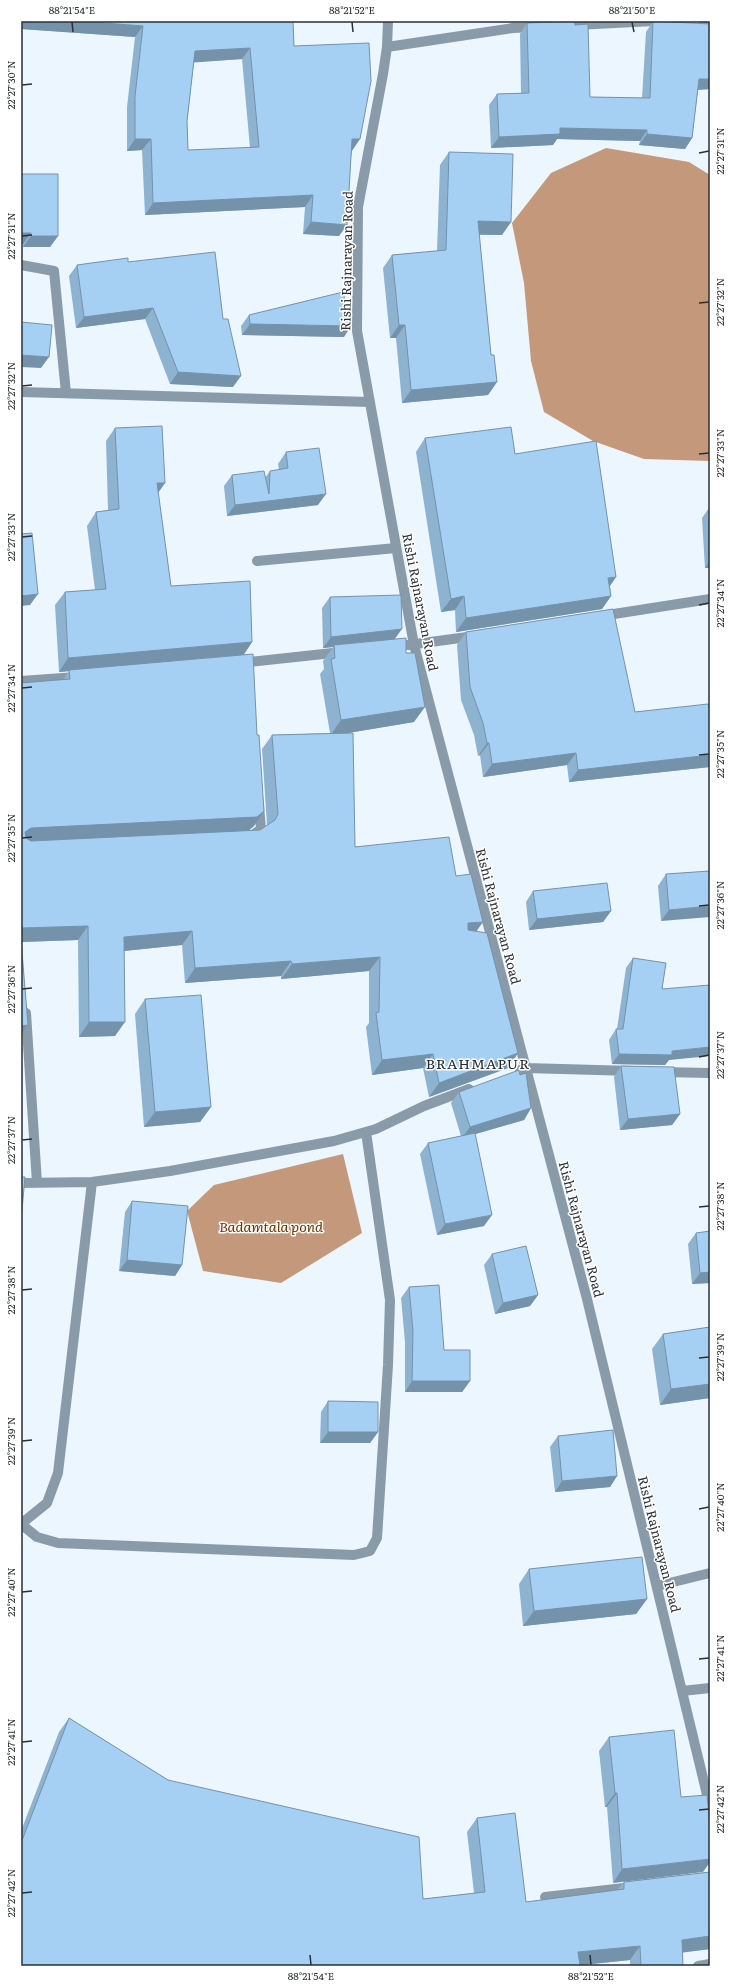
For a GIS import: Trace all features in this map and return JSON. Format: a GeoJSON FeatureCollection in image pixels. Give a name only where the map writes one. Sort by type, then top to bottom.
{"type":"FeatureCollection","features":[{"type":"Feature","properties":{"kind":"street","name":"Rishi Rajnarayan Road"},"geometry":{"type":"LineString","coordinates":[[388,21],[387,47],[358,207],[357,331],[396,548],[414,645],[588,1299],[710,1807]]}},
{"type":"Feature","properties":{"kind":"street"},"geometry":{"type":"LineString","coordinates":[[566,26],[654,21]]}},
{"type":"Feature","properties":{"kind":"street"},"geometry":{"type":"LineString","coordinates":[[704,21],[710,22]]}},
{"type":"Feature","properties":{"kind":"street"},"geometry":{"type":"LineString","coordinates":[[387,47],[513,28],[551,26]]}},
{"type":"Feature","properties":{"kind":"street"},"geometry":{"type":"LineString","coordinates":[[21,265],[54,271],[66,393]]}},
{"type":"Feature","properties":{"kind":"street"},"geometry":{"type":"LineString","coordinates":[[21,392],[370,402]]}},
{"type":"Feature","properties":{"kind":"street"},"geometry":{"type":"LineString","coordinates":[[257,561],[396,548]]}},
{"type":"Feature","properties":{"kind":"street"},"geometry":{"type":"LineString","coordinates":[[587,618],[710,600]]}},
{"type":"Feature","properties":{"kind":"street"},"geometry":{"type":"LineString","coordinates":[[398,646],[489,634]]}},
{"type":"Feature","properties":{"kind":"street"},"geometry":{"type":"LineString","coordinates":[[227,664],[250,666],[351,651]]}},
{"type":"Feature","properties":{"kind":"street"},"geometry":{"type":"LineString","coordinates":[[21,681],[91,676]]}},
{"type":"Feature","properties":{"kind":"street"},"geometry":{"type":"LineString","coordinates":[[242,838],[249,838],[260,829],[259,796]]}},
{"type":"Feature","properties":{"kind":"street"},"geometry":{"type":"LineString","coordinates":[[25,1002],[37,1183]]}},
{"type":"Feature","properties":{"kind":"street"},"geometry":{"type":"LineString","coordinates":[[511,1073],[526,1068],[710,1073]]}},
{"type":"Feature","properties":{"kind":"street"},"geometry":{"type":"LineString","coordinates":[[21,1183],[92,1182],[170,1171],[326,1142],[376,1129],[424,1106],[482,1084]]}},
{"type":"Feature","properties":{"kind":"street"},"geometry":{"type":"LineString","coordinates":[[92,1182],[58,1473],[47,1503],[21,1524],[37,1537],[58,1543],[354,1555],[370,1551],[377,1538],[388,1365],[390,1300],[366,1132]]}},
{"type":"Feature","properties":{"kind":"street"},"geometry":{"type":"LineString","coordinates":[[657,1586],[710,1573]]}},
{"type":"Feature","properties":{"kind":"street"},"geometry":{"type":"LineString","coordinates":[[682,1691],[710,1688]]}},
{"type":"Feature","properties":{"kind":"street"},"geometry":{"type":"LineString","coordinates":[[545,1897],[639,1886]]}},
{"type":"Feature","properties":{"kind":"street"},"geometry":{"type":"LineString","coordinates":[[698,1966],[710,1964]]}},
{"type":"Feature","properties":{"kind":"water"},"geometry":{"type":"Polygon","coordinates":[[[606,148],[689,162],[710,175],[710,461],[644,459],[593,441],[544,412],[531,361],[524,283],[512,223],[551,173],[606,148]]]}},
{"type":"Feature","properties":{"kind":"water","name":"Badamtala pond"},"geometry":{"type":"Polygon","coordinates":[[[343,1154],[362,1233],[281,1283],[203,1271],[187,1211],[214,1185],[343,1154]]]}},
{"type":"Feature","properties":{"kind":"building"},"geometry":{"type":"Polygon","coordinates":[[[78,21],[293,21],[294,46],[369,43],[371,81],[360,139],[352,139],[347,225],[311,222],[313,195],[153,203],[151,139],[135,139],[135,96],[143,26],[78,21]],[[250,48],[195,51],[187,121],[188,150],[259,147],[250,48]]]}},
{"type":"Feature","properties":{"kind":"building"},"geometry":{"type":"Polygon","coordinates":[[[574,21],[575,25],[588,24],[590,97],[650,98],[653,21],[710,24],[710,79],[699,79],[692,138],[647,134],[647,130],[560,128],[560,134],[499,137],[497,94],[529,93],[527,23],[574,21]]]}},
{"type":"Feature","properties":{"kind":"building"},"geometry":{"type":"Polygon","coordinates":[[[449,152],[513,154],[511,222],[478,221],[491,355],[494,355],[497,382],[411,390],[405,325],[399,325],[392,255],[446,250],[449,152]]]}},
{"type":"Feature","properties":{"kind":"building"},"geometry":{"type":"Polygon","coordinates":[[[21,174],[58,174],[58,236],[31,236],[31,233],[21,233],[21,174]]]}},
{"type":"Feature","properties":{"kind":"building"},"geometry":{"type":"Polygon","coordinates":[[[215,252],[223,319],[228,319],[241,376],[178,372],[153,308],[84,317],[77,265],[128,258],[128,262],[215,252]]]}},
{"type":"Feature","properties":{"kind":"building"},"geometry":{"type":"Polygon","coordinates":[[[343,292],[351,326],[250,324],[249,315],[343,292]]]}},
{"type":"Feature","properties":{"kind":"building"},"geometry":{"type":"Polygon","coordinates":[[[21,322],[52,325],[49,357],[21,355],[21,322]]]}},
{"type":"Feature","properties":{"kind":"building"},"geometry":{"type":"Polygon","coordinates":[[[162,426],[165,483],[157,483],[171,586],[250,581],[252,642],[68,658],[65,592],[106,589],[96,512],[119,509],[115,428],[162,426]]]}},
{"type":"Feature","properties":{"kind":"building"},"geometry":{"type":"Polygon","coordinates":[[[511,427],[515,454],[596,441],[616,577],[608,578],[611,596],[466,618],[464,596],[451,599],[425,438],[511,427]]]}},
{"type":"Feature","properties":{"kind":"building"},"geometry":{"type":"Polygon","coordinates":[[[319,448],[326,494],[235,505],[232,475],[264,471],[269,494],[270,471],[288,468],[286,452],[319,448]]]}},
{"type":"Feature","properties":{"kind":"building"},"geometry":{"type":"Polygon","coordinates":[[[32,533],[38,594],[21,596],[21,534],[32,533]]]}},
{"type":"Feature","properties":{"kind":"building"},"geometry":{"type":"Polygon","coordinates":[[[401,595],[402,629],[331,637],[330,597],[401,595]]]}},
{"type":"Feature","properties":{"kind":"building"},"geometry":{"type":"Polygon","coordinates":[[[613,609],[635,712],[708,704],[710,711],[710,755],[578,770],[576,753],[492,764],[489,743],[487,743],[483,723],[470,687],[466,632],[613,609]]]}},
{"type":"Feature","properties":{"kind":"building"},"geometry":{"type":"Polygon","coordinates":[[[406,638],[406,653],[415,653],[425,707],[341,720],[331,659],[335,658],[334,645],[406,638]]]}},
{"type":"Feature","properties":{"kind":"building"},"geometry":{"type":"Polygon","coordinates":[[[253,654],[257,735],[259,735],[264,811],[257,817],[31,828],[25,832],[26,838],[31,841],[260,830],[275,820],[278,814],[272,735],[353,733],[355,847],[449,837],[456,876],[471,874],[483,922],[468,923],[468,930],[487,933],[518,1053],[439,1083],[433,1054],[382,1060],[376,1013],[379,1012],[380,957],[292,964],[291,961],[195,968],[192,931],[124,937],[125,1022],[89,1022],[88,926],[21,928],[21,683],[70,679],[69,670],[253,654]]]}},
{"type":"Feature","properties":{"kind":"building"},"geometry":{"type":"Polygon","coordinates":[[[710,871],[710,906],[669,910],[666,874],[710,871]]]}},
{"type":"Feature","properties":{"kind":"building"},"geometry":{"type":"Polygon","coordinates":[[[607,883],[611,911],[537,919],[533,891],[607,883]]]}},
{"type":"Feature","properties":{"kind":"building"},"geometry":{"type":"Polygon","coordinates":[[[21,940],[28,1025],[21,1026],[21,940]]]}},
{"type":"Feature","properties":{"kind":"building"},"geometry":{"type":"Polygon","coordinates":[[[633,958],[666,963],[662,989],[710,985],[710,1047],[672,1051],[672,1055],[619,1054],[616,1029],[623,1029],[633,958]]]}},
{"type":"Feature","properties":{"kind":"building"},"geometry":{"type":"Polygon","coordinates":[[[201,995],[211,1107],[155,1112],[145,999],[201,995]]]}},
{"type":"Feature","properties":{"kind":"building"},"geometry":{"type":"Polygon","coordinates":[[[621,1066],[674,1067],[680,1114],[628,1119],[621,1066]]]}},
{"type":"Feature","properties":{"kind":"building"},"geometry":{"type":"Polygon","coordinates":[[[519,1070],[520,1075],[526,1073],[531,1108],[470,1127],[459,1092],[519,1070]]]}},
{"type":"Feature","properties":{"kind":"building"},"geometry":{"type":"Polygon","coordinates":[[[475,1133],[492,1215],[445,1224],[428,1143],[475,1133]]]}},
{"type":"Feature","properties":{"kind":"building"},"geometry":{"type":"Polygon","coordinates":[[[21,1177],[25,1177],[21,1221],[21,1177]]]}},
{"type":"Feature","properties":{"kind":"building"},"geometry":{"type":"Polygon","coordinates":[[[132,1201],[188,1206],[182,1265],[127,1260],[132,1201]]]}},
{"type":"Feature","properties":{"kind":"building"},"geometry":{"type":"Polygon","coordinates":[[[710,1231],[710,1272],[700,1273],[696,1233],[710,1231]]]}},
{"type":"Feature","properties":{"kind":"building"},"geometry":{"type":"Polygon","coordinates":[[[526,1246],[538,1295],[503,1303],[492,1254],[526,1246]]]}},
{"type":"Feature","properties":{"kind":"building"},"geometry":{"type":"Polygon","coordinates":[[[439,1285],[444,1350],[470,1350],[470,1381],[412,1381],[413,1331],[409,1287],[439,1285]]]}},
{"type":"Feature","properties":{"kind":"building"},"geometry":{"type":"Polygon","coordinates":[[[710,1327],[710,1384],[671,1389],[663,1334],[710,1327]]]}},
{"type":"Feature","properties":{"kind":"building"},"geometry":{"type":"Polygon","coordinates":[[[328,1401],[378,1402],[378,1432],[328,1432],[328,1401]]]}},
{"type":"Feature","properties":{"kind":"building"},"geometry":{"type":"Polygon","coordinates":[[[613,1430],[617,1476],[562,1481],[558,1436],[613,1430]]]}},
{"type":"Feature","properties":{"kind":"building"},"geometry":{"type":"Polygon","coordinates":[[[642,1557],[647,1599],[534,1611],[529,1569],[642,1557]]]}},
{"type":"Feature","properties":{"kind":"building"},"geometry":{"type":"Polygon","coordinates":[[[69,1718],[168,1780],[419,1837],[423,1899],[485,1892],[477,1818],[515,1813],[526,1902],[624,1889],[624,1882],[710,1872],[710,1936],[682,1940],[683,1966],[641,1966],[640,1946],[578,1952],[580,1966],[21,1966],[21,1843],[69,1718]]]}},
{"type":"Feature","properties":{"kind":"building"},"geometry":{"type":"Polygon","coordinates":[[[674,1730],[681,1797],[707,1795],[710,1827],[710,1859],[622,1869],[617,1793],[615,1793],[609,1737],[674,1730]]]}},
{"type":"Feature","properties":{"kind":"district","name":"BRAHMAPUR"},"geometry":{"type":"Point","coordinates":[478,1063]}}]}
